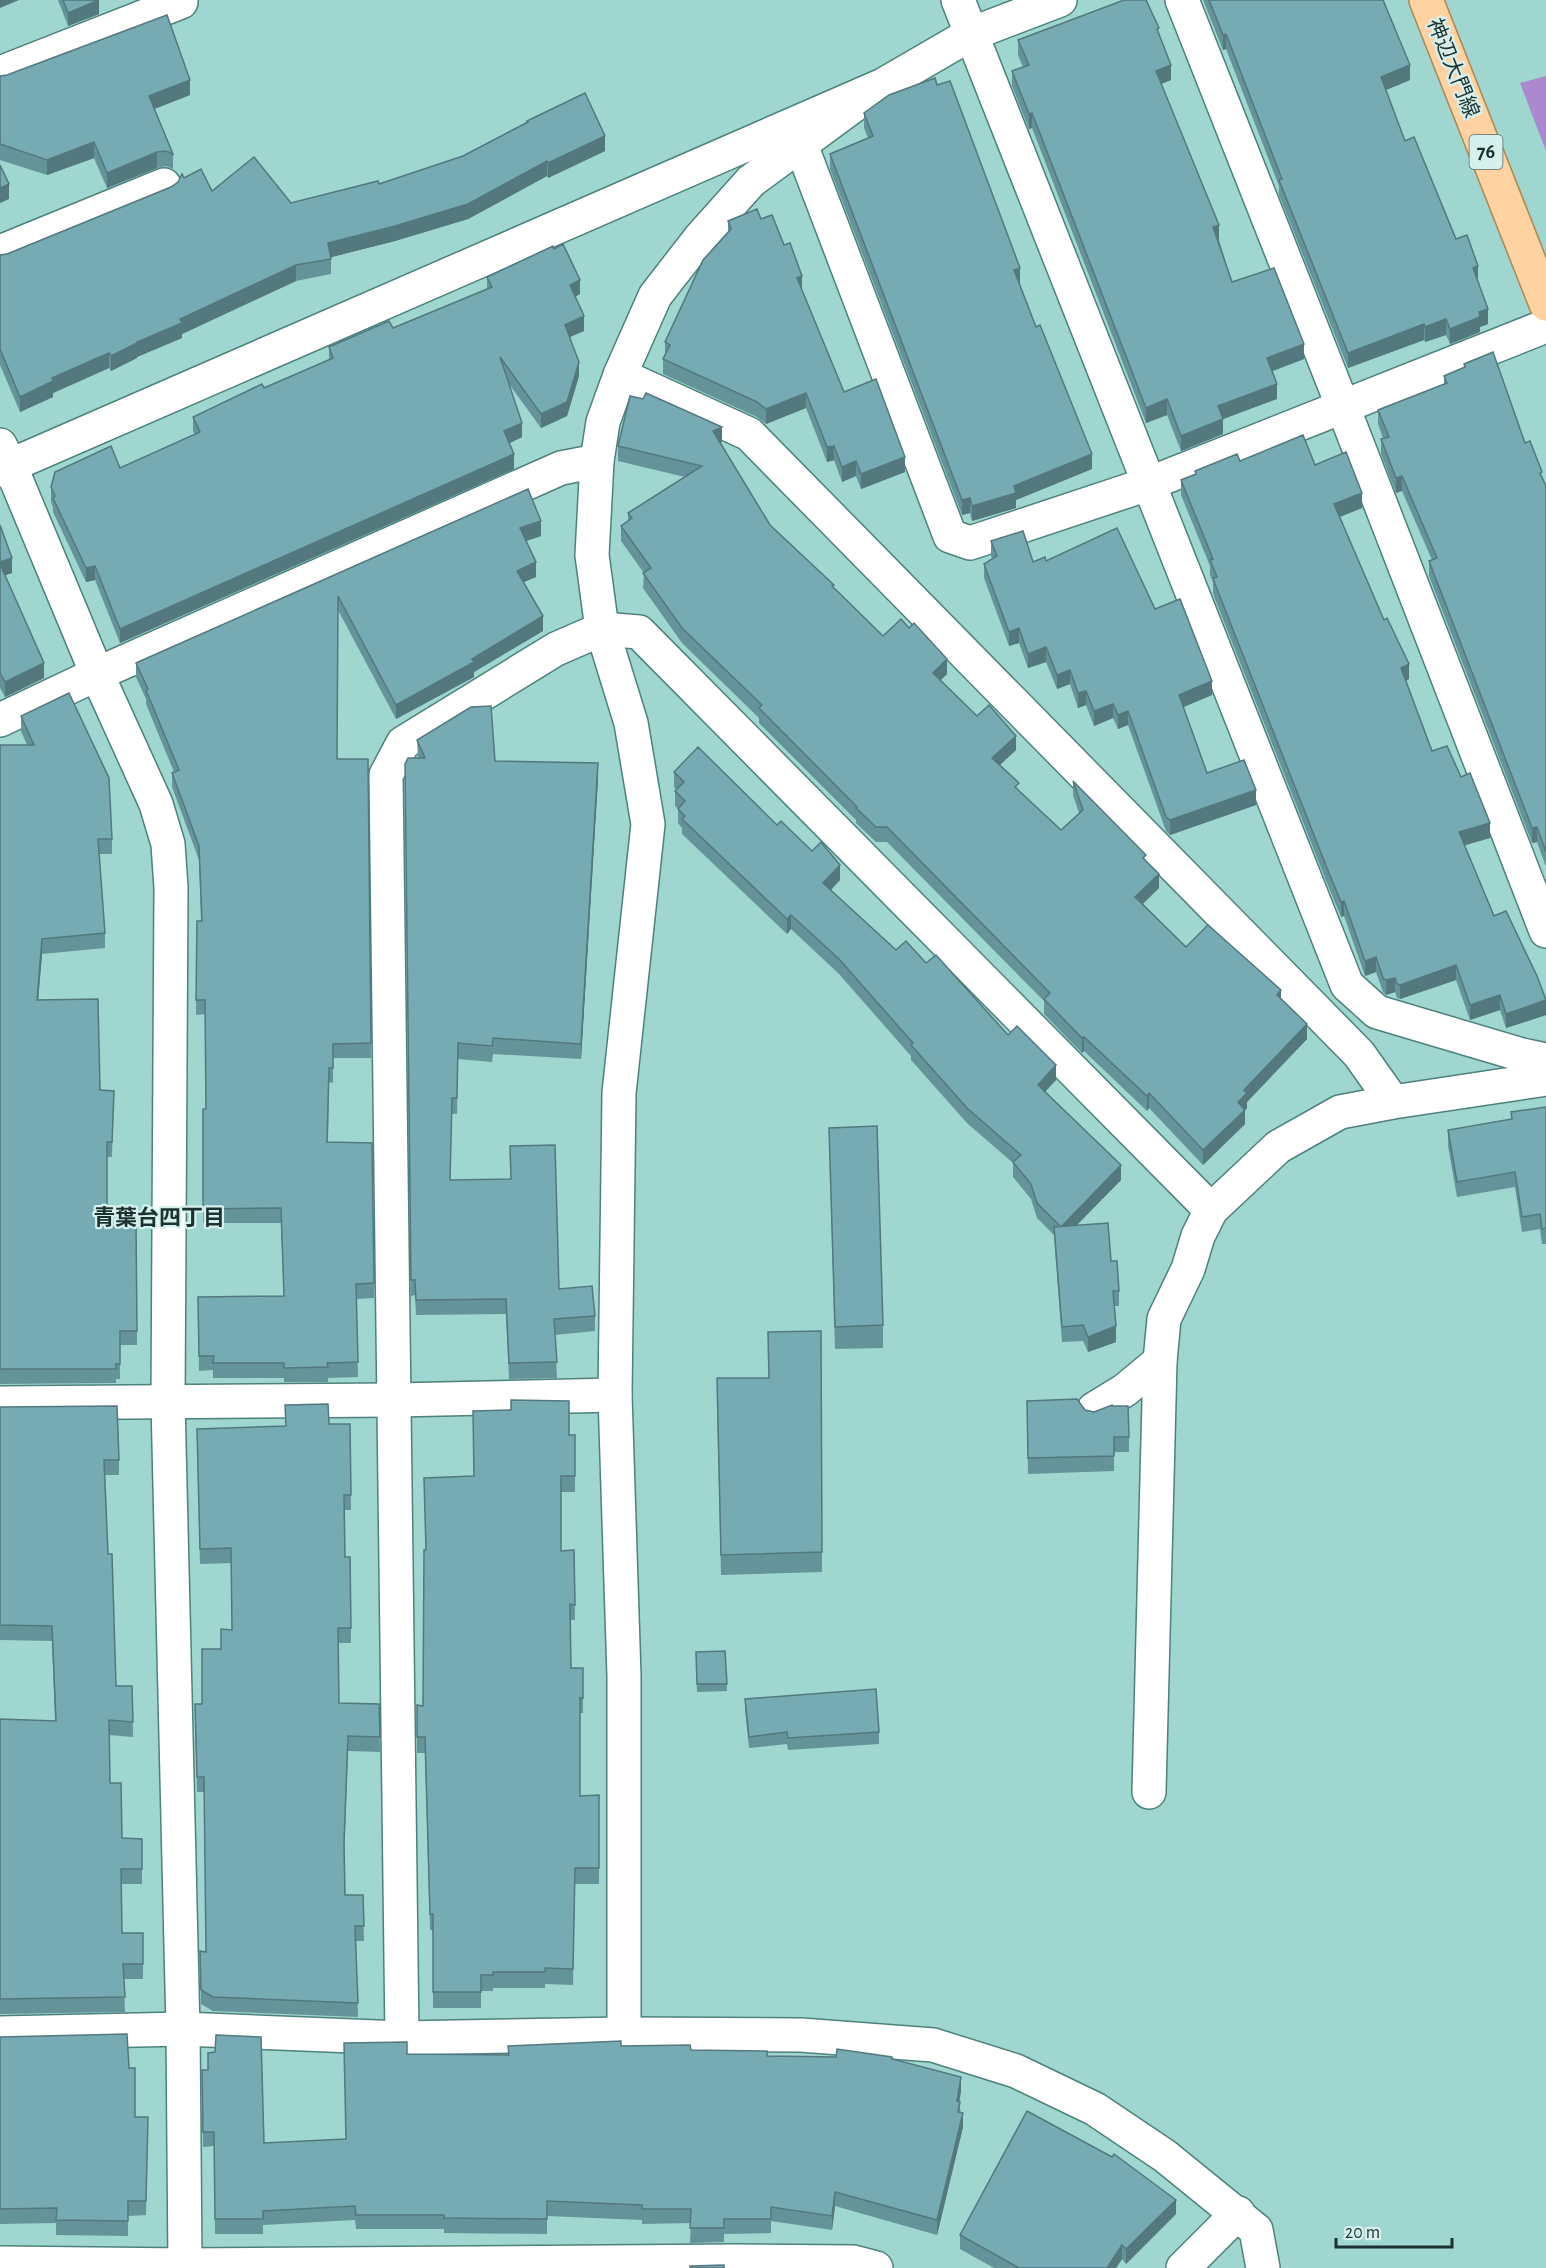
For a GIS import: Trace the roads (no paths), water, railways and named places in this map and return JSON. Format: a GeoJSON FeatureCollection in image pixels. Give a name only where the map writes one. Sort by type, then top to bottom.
{"type":"FeatureCollection","features":[{"type":"Feature","properties":{"kind":"main road","name":"神辺大門線"},"geometry":{"type":"LineString","coordinates":[[1426,0],[1546,304]]}},
{"type":"Feature","properties":{"kind":"street"},"geometry":{"type":"LineString","coordinates":[[0,73],[181,2],[180,0]]}},
{"type":"Feature","properties":{"kind":"street"},"geometry":{"type":"LineString","coordinates":[[958,0],[1347,985],[1377,1011],[1546,1060]]}},
{"type":"Feature","properties":{"kind":"street"},"geometry":{"type":"LineString","coordinates":[[624,2034],[624,1676],[615,1395],[619,1093],[648,824],[631,723],[602,629],[592,555],[597,461],[603,422],[620,375],[655,296],[700,238],[751,181],[883,85],[971,34],[1060,0]]}},
{"type":"Feature","properties":{"kind":"street"},"geometry":{"type":"LineString","coordinates":[[1182,0],[1344,407],[1546,931]]}},
{"type":"Feature","properties":{"kind":"street"},"geometry":{"type":"LineString","coordinates":[[185,2265],[183,2029],[168,1402],[171,888],[168,844],[156,804],[97,675],[4,460],[883,85]]}},
{"type":"Feature","properties":{"kind":"street"},"geometry":{"type":"LineString","coordinates":[[801,145],[950,536],[970,543],[1148,484],[1546,326]]}},
{"type":"Feature","properties":{"kind":"street"},"geometry":{"type":"LineString","coordinates":[[0,252],[165,185]]}},
{"type":"Feature","properties":{"kind":"street"},"geometry":{"type":"LineString","coordinates":[[620,375],[749,434],[1359,1054],[1393,1102]]}},
{"type":"Feature","properties":{"kind":"street"},"geometry":{"type":"LineString","coordinates":[[0,720],[561,468],[597,461]]}},
{"type":"Feature","properties":{"kind":"street"},"geometry":{"type":"LineString","coordinates":[[402,2037],[396,1400],[386,775],[403,743],[556,650],[602,629],[639,632],[1211,1210]]}},
{"type":"Feature","properties":{"kind":"street"},"geometry":{"type":"LineString","coordinates":[[1149,1792],[1160,1361],[1164,1319],[1188,1269],[1198,1236],[1211,1210],[1278,1147],[1340,1112],[1546,1079]]}},
{"type":"Feature","properties":{"kind":"street"},"geometry":{"type":"LineString","coordinates":[[1094,1409],[1125,1390],[1160,1361]]}},
{"type":"Feature","properties":{"kind":"street"},"geometry":{"type":"LineString","coordinates":[[0,1403],[396,1400],[615,1395]]}},
{"type":"Feature","properties":{"kind":"street"},"geometry":{"type":"LineString","coordinates":[[0,2033],[183,2029],[402,2037],[624,2034],[801,2035],[933,2045],[1016,2071],[1095,2109],[1165,2156],[1238,2213],[1256,2230],[1263,2268]]}},
{"type":"Feature","properties":{"kind":"street"},"geometry":{"type":"LineString","coordinates":[[1183,2268],[1238,2213]]}},
{"type":"Feature","properties":{"kind":"street"},"geometry":{"type":"LineString","coordinates":[[0,2263],[251,2266],[749,2261],[853,2262],[876,2268]]}},
{"type":"Feature","properties":{"kind":"district","name":"青葉台四丁目"},"geometry":{"type":"Point","coordinates":[159,1218]}}]}
